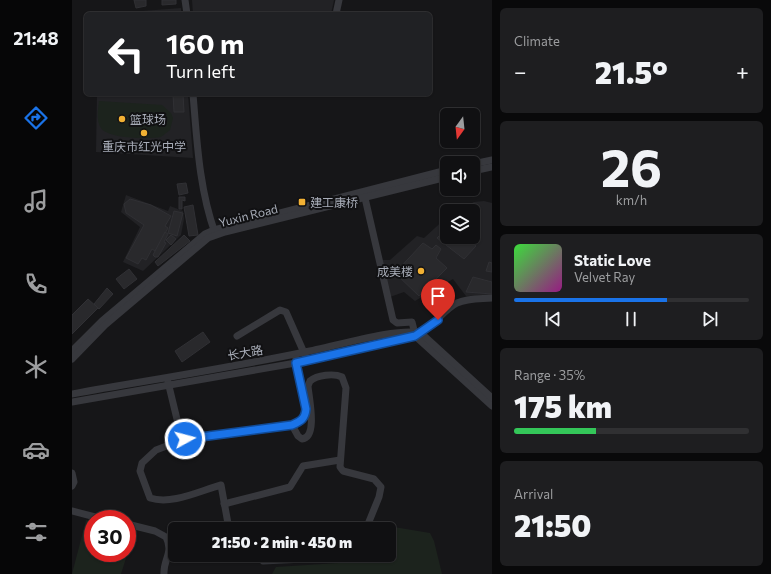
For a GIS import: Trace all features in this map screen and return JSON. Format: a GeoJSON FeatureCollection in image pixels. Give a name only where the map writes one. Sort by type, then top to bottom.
{"type":"FeatureCollection","features":[{"type":"Feature","properties":{"kind":"street"},"geometry":{"type":"LineString","coordinates":[[185,0],[187,12]]}},
{"type":"Feature","properties":{"kind":"street"},"geometry":{"type":"LineString","coordinates":[[336,12],[339,0]]}},
{"type":"Feature","properties":{"kind":"street"},"geometry":{"type":"LineString","coordinates":[[194,96],[201,180],[215,232]]}},
{"type":"Feature","properties":{"kind":"street"},"geometry":{"type":"LineString","coordinates":[[480,163],[492,160]]}},
{"type":"Feature","properties":{"kind":"street"},"geometry":{"type":"LineString","coordinates":[[480,170],[492,167]]}},
{"type":"Feature","properties":{"kind":"street","name":"Yuxin Road"},"geometry":{"type":"LineString","coordinates":[[72,359],[105,325],[215,232],[440,172]]}},
{"type":"Feature","properties":{"kind":"street","name":"Yuxin Road"},"geometry":{"type":"LineString","coordinates":[[72,352],[120,306],[206,234],[365,198],[440,179]]}},
{"type":"Feature","properties":{"kind":"street"},"geometry":{"type":"LineString","coordinates":[[365,198],[393,320],[397,323],[412,322],[417,333],[492,406]]}},
{"type":"Feature","properties":{"kind":"street"},"geometry":{"type":"LineString","coordinates":[[417,333],[431,327],[447,309],[458,302],[468,299],[492,298]]}},
{"type":"Feature","properties":{"kind":"street"},"geometry":{"type":"LineString","coordinates":[[237,336],[280,310],[286,312],[307,361]]}},
{"type":"Feature","properties":{"kind":"street","name":"长大路"},"geometry":{"type":"LineString","coordinates":[[72,394],[304,353],[398,333],[417,333]]}},
{"type":"Feature","properties":{"kind":"street"},"geometry":{"type":"LineString","coordinates":[[417,333],[492,398]]}},
{"type":"Feature","properties":{"kind":"street","name":"长大路"},"geometry":{"type":"LineString","coordinates":[[72,402],[307,361],[417,333]]}},
{"type":"Feature","properties":{"kind":"street"},"geometry":{"type":"LineString","coordinates":[[228,522],[221,485],[170,500],[150,498],[140,471],[142,463],[156,450],[182,440],[292,425],[302,421],[306,409],[295,354]]}},
{"type":"Feature","properties":{"kind":"street"},"geometry":{"type":"LineString","coordinates":[[292,425],[298,436],[302,439],[309,436],[312,429],[308,386],[310,381],[319,376],[338,374],[342,377],[346,388],[340,468],[343,471],[374,479],[381,487],[379,498],[369,522]]}},
{"type":"Feature","properties":{"kind":"street"},"geometry":{"type":"LineString","coordinates":[[167,377],[182,440]]}},
{"type":"Feature","properties":{"kind":"street"},"geometry":{"type":"LineString","coordinates":[[72,391],[80,393]]}},
{"type":"Feature","properties":{"kind":"street"},"geometry":{"type":"LineString","coordinates":[[224,504],[290,487],[303,466],[340,460]]}},
{"type":"Feature","properties":{"kind":"street"},"geometry":{"type":"LineString","coordinates":[[72,473],[74,482],[72,486]]}},
{"type":"Feature","properties":{"kind":"street"},"geometry":{"type":"LineString","coordinates":[[72,511],[84,514]]}},
{"type":"Feature","properties":{"kind":"street"},"geometry":{"type":"LineString","coordinates":[[136,526],[155,531],[166,537],[170,550],[163,569],[164,574]]}},
{"type":"Feature","properties":{"kind":"shaded area"},"geometry":{"type":"Polygon","coordinates":[[[192,0],[334,0],[331,12],[193,12],[192,0]]]}},
{"type":"Feature","properties":{"kind":"shaded area"},"geometry":{"type":"Polygon","coordinates":[[[181,8],[181,12],[129,12],[181,8]]]}},
{"type":"Feature","properties":{"kind":"shaded area","name":"重庆市红光中学"},"geometry":{"type":"Polygon","coordinates":[[[97,96],[188,96],[193,158],[96,152],[97,96]]]}},
{"type":"Feature","properties":{"kind":"shaded area"},"geometry":{"type":"Polygon","coordinates":[[[99,101],[162,105],[171,113],[173,118],[170,130],[161,137],[155,138],[120,136],[105,132],[98,122],[99,101]]]}},
{"type":"Feature","properties":{"kind":"shaded area"},"geometry":{"type":"Polygon","coordinates":[[[126,195],[168,211],[170,206],[183,211],[184,219],[181,235],[143,271],[123,262],[140,227],[121,212],[126,195]]]}},
{"type":"Feature","properties":{"kind":"shaded area"},"geometry":{"type":"Polygon","coordinates":[[[484,201],[492,203],[492,295],[466,296],[453,279],[415,301],[404,292],[390,297],[382,260],[390,260],[417,236],[424,238],[440,223],[440,244],[480,244],[480,204],[470,204],[484,201]]]}},
{"type":"Feature","properties":{"kind":"shaded area"},"geometry":{"type":"Polygon","coordinates":[[[396,527],[430,533],[434,541],[442,574],[272,574],[276,567],[353,562],[396,562],[396,527]]]}},
{"type":"Feature","properties":{"kind":"shaded area"},"geometry":{"type":"Polygon","coordinates":[[[84,528],[84,562],[125,562],[121,574],[72,574],[84,528]]]}},
{"type":"Feature","properties":{"kind":"building"},"geometry":{"type":"Polygon","coordinates":[[[134,0],[146,0],[146,6],[136,8],[134,0]]]}},
{"type":"Feature","properties":{"kind":"building"},"geometry":{"type":"Polygon","coordinates":[[[162,0],[176,0],[176,4],[162,5],[162,0]]]}},
{"type":"Feature","properties":{"kind":"building"},"geometry":{"type":"Polygon","coordinates":[[[173,96],[183,96],[184,112],[174,112],[173,96]]]}},
{"type":"Feature","properties":{"kind":"building"},"geometry":{"type":"Polygon","coordinates":[[[186,183],[188,193],[179,195],[177,184],[186,183]]]}},
{"type":"Feature","properties":{"kind":"building"},"geometry":{"type":"Polygon","coordinates":[[[179,197],[185,197],[185,201],[182,200],[182,209],[179,209],[179,197]]]}},
{"type":"Feature","properties":{"kind":"building"},"geometry":{"type":"Polygon","coordinates":[[[130,199],[151,205],[171,216],[165,226],[168,228],[155,251],[152,249],[146,260],[142,258],[138,264],[126,258],[144,225],[126,213],[124,204],[130,199]]]}},
{"type":"Feature","properties":{"kind":"building"},"geometry":{"type":"Polygon","coordinates":[[[193,205],[198,235],[189,236],[184,207],[193,205]]]}},
{"type":"Feature","properties":{"kind":"building"},"geometry":{"type":"Polygon","coordinates":[[[174,211],[183,213],[177,236],[168,233],[174,211]]]}},
{"type":"Feature","properties":{"kind":"building"},"geometry":{"type":"Polygon","coordinates":[[[165,232],[168,234],[164,242],[166,243],[158,257],[155,257],[153,255],[165,232]]]}},
{"type":"Feature","properties":{"kind":"building"},"geometry":{"type":"Polygon","coordinates":[[[171,235],[176,239],[171,245],[166,240],[171,235]]]}},
{"type":"Feature","properties":{"kind":"building"},"geometry":{"type":"Polygon","coordinates":[[[184,235],[190,241],[158,266],[155,262],[184,235]]]}},
{"type":"Feature","properties":{"kind":"building","name":"成美楼"},"geometry":{"type":"Polygon","coordinates":[[[423,243],[432,249],[436,245],[441,249],[436,258],[447,268],[419,296],[395,273],[423,243]]]}},
{"type":"Feature","properties":{"kind":"building"},"geometry":{"type":"Polygon","coordinates":[[[445,244],[474,244],[476,246],[464,259],[445,244]]]}},
{"type":"Feature","properties":{"kind":"building"},"geometry":{"type":"Polygon","coordinates":[[[489,262],[492,263],[492,272],[486,271],[489,262]]]}},
{"type":"Feature","properties":{"kind":"building"},"geometry":{"type":"Polygon","coordinates":[[[129,269],[137,279],[124,289],[116,279],[129,269]]]}},
{"type":"Feature","properties":{"kind":"building"},"geometry":{"type":"Polygon","coordinates":[[[473,277],[492,282],[492,294],[466,292],[473,277]]]}},
{"type":"Feature","properties":{"kind":"building"},"geometry":{"type":"Polygon","coordinates":[[[107,288],[113,294],[99,309],[94,304],[107,288]]]}},
{"type":"Feature","properties":{"kind":"building"},"geometry":{"type":"Polygon","coordinates":[[[88,299],[98,308],[72,334],[72,315],[88,299]]]}},
{"type":"Feature","properties":{"kind":"building"},"geometry":{"type":"Polygon","coordinates":[[[203,332],[210,342],[182,362],[175,351],[203,332]]]}},
{"type":"Feature","properties":{"kind":"place","name":"篮球场"},"geometry":{"type":"Point","coordinates":[122,119]}},
{"type":"Feature","properties":{"kind":"place","name":"重庆市红光中学"},"geometry":{"type":"Point","coordinates":[144,133]}},
{"type":"Feature","properties":{"kind":"place","name":"建工康桥"},"geometry":{"type":"Point","coordinates":[302,202]}},
{"type":"Feature","properties":{"kind":"place","name":"成美楼"},"geometry":{"type":"Point","coordinates":[421,271]}},
{"type":"Feature","properties":{"kind":"route"},"geometry":{"type":"LineString","coordinates":[[185,439],[292,425],[302,421],[306,409],[296,363],[415,336],[431,327],[438,320]]}}]}
